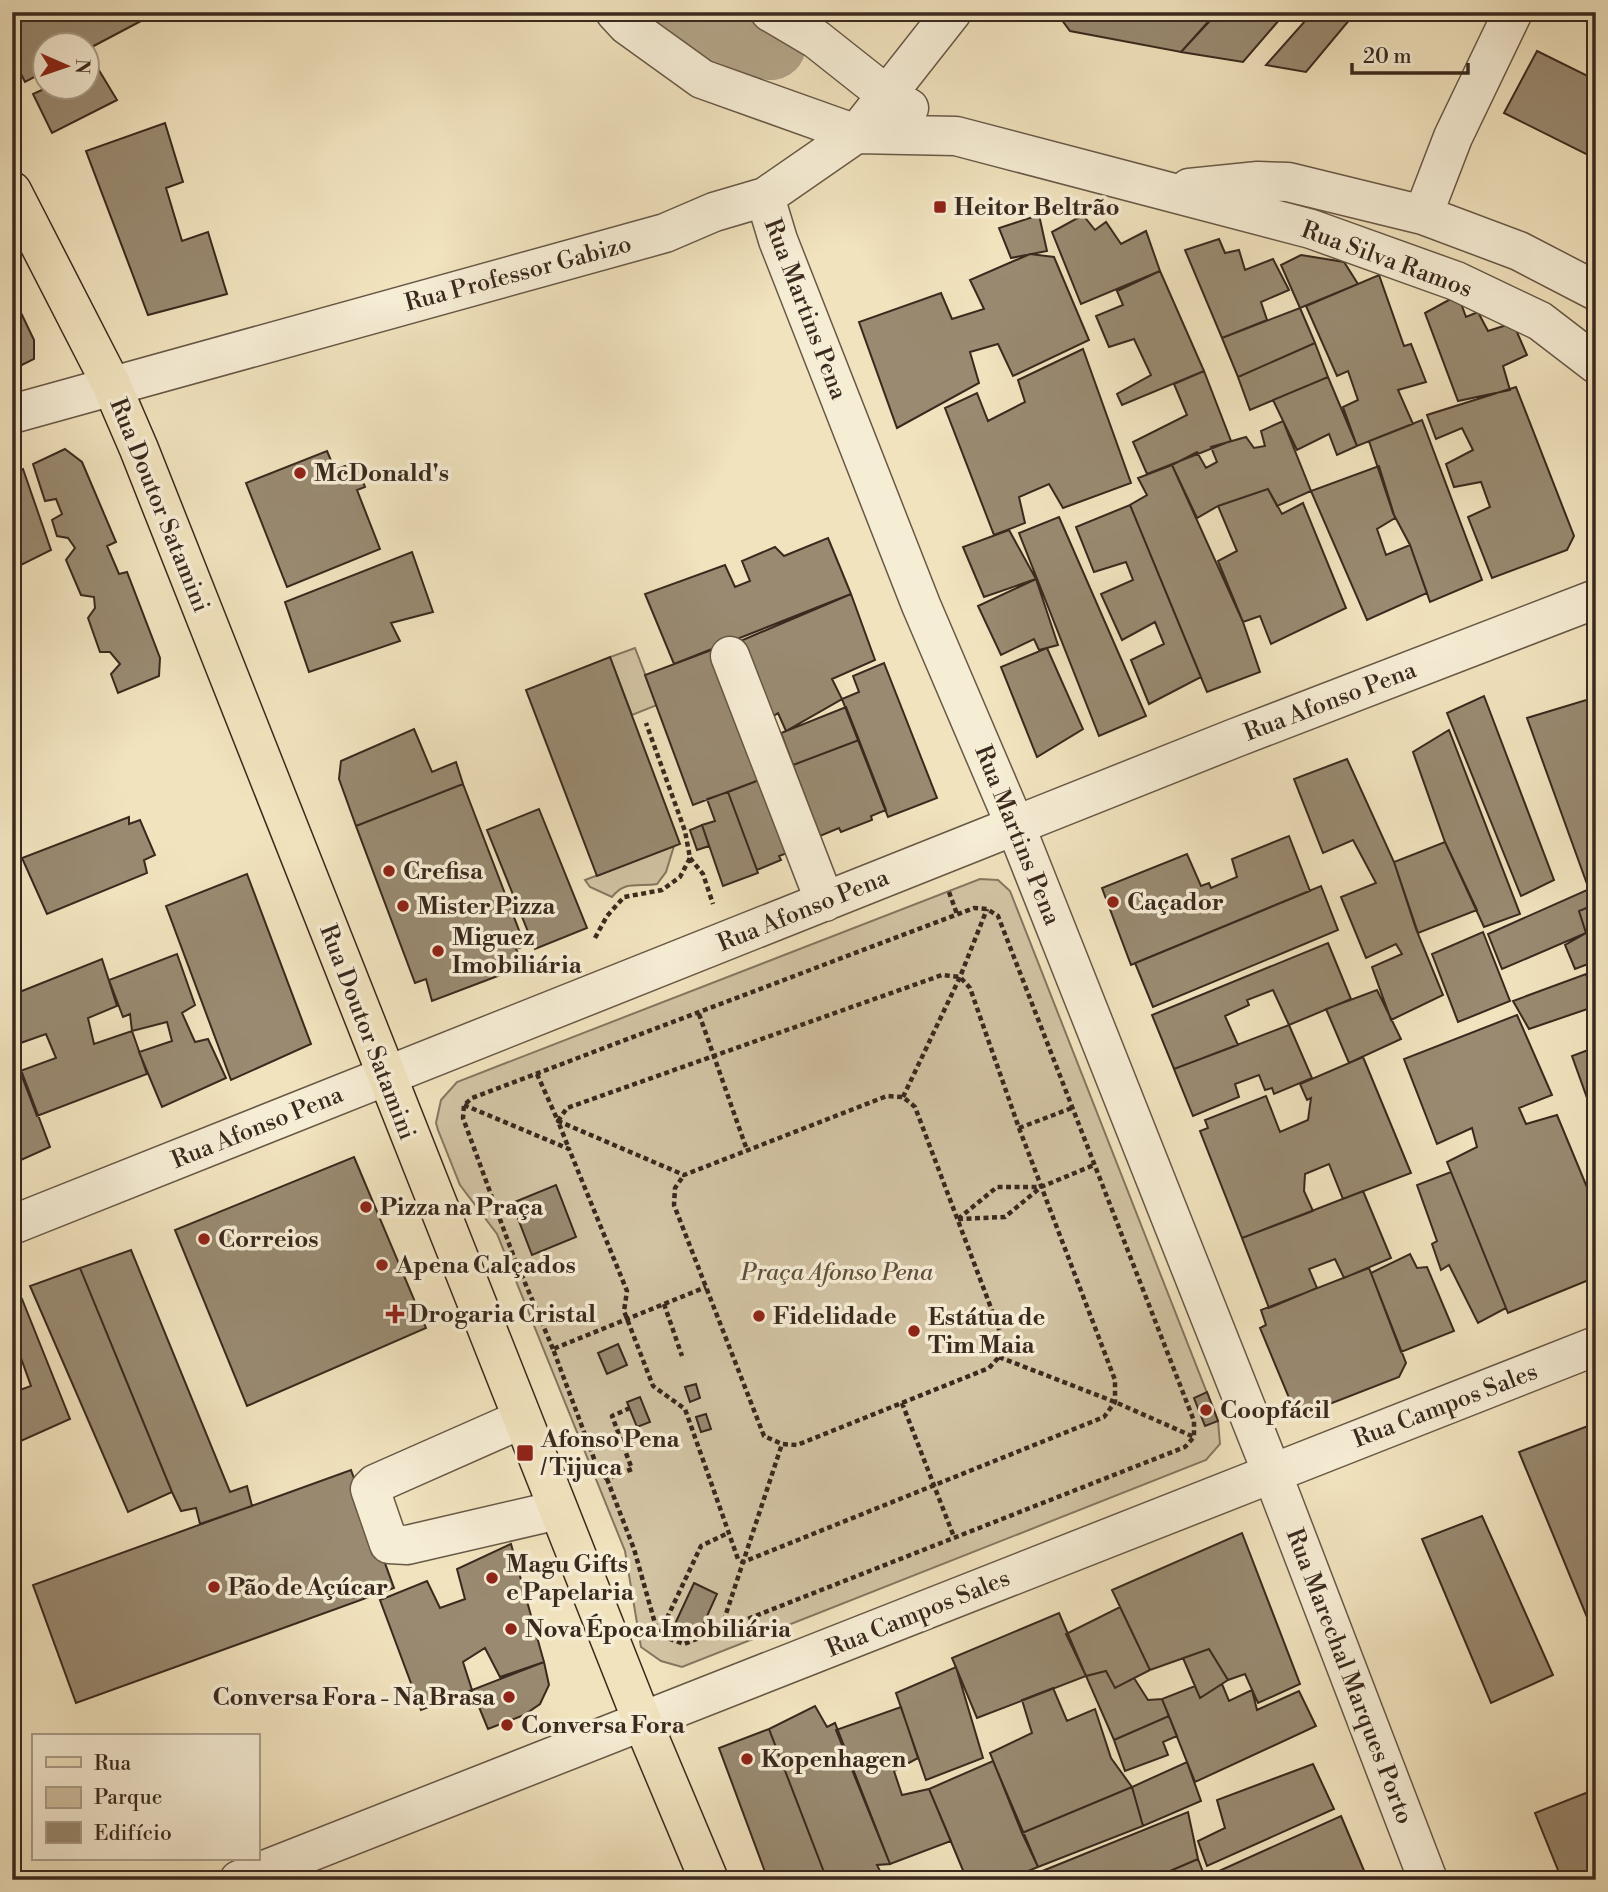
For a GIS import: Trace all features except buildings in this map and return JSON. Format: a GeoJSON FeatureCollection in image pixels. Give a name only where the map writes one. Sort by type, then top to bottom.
{"type":"FeatureCollection","features":[{"type":"Feature","properties":{"kind":"main road","name":"Rua Doutor Satamini"},"geometry":{"type":"LineString","coordinates":[[12,191],[111,384],[643,1723],[709,1880]]}},
{"type":"Feature","properties":{"kind":"street","name":"Rua Silva Ramos"},"geometry":{"type":"LineString","coordinates":[[615,12],[627,25],[702,79],[856,134],[956,136],[1311,229],[1456,281],[1539,321],[1596,364]]}},
{"type":"Feature","properties":{"kind":"street","name":"Rua Silva Ramos"},"geometry":{"type":"LineString","coordinates":[[769,12],[816,39],[888,96],[956,136]]}},
{"type":"Feature","properties":{"kind":"street","name":"Rua Professor Gabizo"},"geometry":{"type":"LineString","coordinates":[[12,414],[111,384],[665,233],[714,212],[765,197],[856,134],[952,12]]}},
{"type":"Feature","properties":{"kind":"street"},"geometry":{"type":"LineString","coordinates":[[1423,215],[1453,137],[1513,12]]}},
{"type":"Feature","properties":{"kind":"street","name":"Rua Silva Ramos"},"geometry":{"type":"LineString","coordinates":[[1163,191],[1258,181],[1288,182],[1423,215],[1519,251],[1596,291]]}},
{"type":"Feature","properties":{"kind":"street","name":"Rua Martins Pena"},"geometry":{"type":"LineString","coordinates":[[765,197],[778,240],[921,605],[1015,825],[1272,1473]]}},
{"type":"Feature","properties":{"kind":"street","name":"Rua Afonso Pena"},"geometry":{"type":"LineString","coordinates":[[12,1225],[1015,825],[1596,599]]}},
{"type":"Feature","properties":{"kind":"street"},"geometry":{"type":"LineString","coordinates":[[730,656],[825,902]]}},
{"type":"Feature","properties":{"kind":"street","name":"Rua Campos Sales"},"geometry":{"type":"LineString","coordinates":[[239,1880],[1596,1346]]}},
{"type":"Feature","properties":{"kind":"street"},"geometry":{"type":"LineString","coordinates":[[522,1419],[375,1484],[370,1489],[389,1544],[407,1545],[558,1510]]}},
{"type":"Feature","properties":{"kind":"street","name":"Rua Marechal Marques Porto"},"geometry":{"type":"LineString","coordinates":[[1272,1473],[1428,1880]]}},
{"type":"Feature","properties":{"kind":"path"},"geometry":{"type":"LineString","coordinates":[[646,723],[685,831],[690,858],[703,874],[726,941]]}},
{"type":"Feature","properties":{"kind":"path"},"geometry":{"type":"LineString","coordinates":[[596,938],[607,916],[624,897],[662,890],[680,877],[690,858]]}},
{"type":"Feature","properties":{"kind":"path"},"geometry":{"type":"LineString","coordinates":[[948,891],[957,914]]}},
{"type":"Feature","properties":{"kind":"path"},"geometry":{"type":"LineString","coordinates":[[974,908],[987,909],[998,916],[1194,1420],[1194,1437],[1185,1447],[684,1644],[659,1634],[634,1549],[607,1479],[599,1472],[554,1349],[512,1252],[463,1118],[464,1105],[472,1098],[957,914],[974,908]]}},
{"type":"Feature","properties":{"kind":"path"},"geometry":{"type":"LineString","coordinates":[[903,1097],[960,977],[987,909]]}},
{"type":"Feature","properties":{"kind":"path"},"geometry":{"type":"LineString","coordinates":[[558,1121],[567,1108],[942,975],[960,977],[970,988],[1019,1128],[1115,1380],[1115,1402],[1104,1417],[743,1562]]}},
{"type":"Feature","properties":{"kind":"path"},"geometry":{"type":"LineString","coordinates":[[699,1014],[747,1150]]}},
{"type":"Feature","properties":{"kind":"path"},"geometry":{"type":"LineString","coordinates":[[537,1074],[627,1291],[624,1311],[626,1319],[653,1386],[685,1409],[728,1533],[738,1559],[743,1562]]}},
{"type":"Feature","properties":{"kind":"path"},"geometry":{"type":"LineString","coordinates":[[887,1096],[903,1097],[915,1107],[1002,1337],[999,1357],[989,1368],[797,1445],[782,1444],[764,1436],[674,1205],[675,1188],[684,1175],[747,1150],[887,1096]]}},
{"type":"Feature","properties":{"kind":"path"},"geometry":{"type":"LineString","coordinates":[[464,1105],[569,1149]]}},
{"type":"Feature","properties":{"kind":"path"},"geometry":{"type":"LineString","coordinates":[[1019,1128],[1072,1108]]}},
{"type":"Feature","properties":{"kind":"path"},"geometry":{"type":"LineString","coordinates":[[558,1121],[684,1175]]}},
{"type":"Feature","properties":{"kind":"path"},"geometry":{"type":"LineString","coordinates":[[958,1219],[1005,1217],[1041,1187],[1094,1165]]}},
{"type":"Feature","properties":{"kind":"path"},"geometry":{"type":"LineString","coordinates":[[958,1219],[997,1187],[1041,1187]]}},
{"type":"Feature","properties":{"kind":"path"},"geometry":{"type":"LineString","coordinates":[[554,1349],[706,1287]]}},
{"type":"Feature","properties":{"kind":"path"},"geometry":{"type":"LineString","coordinates":[[664,1304],[682,1356]]}},
{"type":"Feature","properties":{"kind":"path"},"geometry":{"type":"LineString","coordinates":[[999,1357],[1115,1402],[1194,1437]]}},
{"type":"Feature","properties":{"kind":"path"},"geometry":{"type":"LineString","coordinates":[[902,1403],[954,1537]]}},
{"type":"Feature","properties":{"kind":"path"},"geometry":{"type":"LineString","coordinates":[[607,1479],[632,1469],[611,1416],[630,1408]]}},
{"type":"Feature","properties":{"kind":"path"},"geometry":{"type":"LineString","coordinates":[[721,1630],[782,1444]]}},
{"type":"Feature","properties":{"kind":"path"},"geometry":{"type":"LineString","coordinates":[[659,1634],[701,1546],[728,1533]]}},
{"type":"Feature","properties":{"kind":"green space"},"geometry":{"type":"Polygon","coordinates":[[[635,648],[657,705],[632,715],[610,657],[635,648]]]}},
{"type":"Feature","properties":{"kind":"green space"},"geometry":{"type":"Polygon","coordinates":[[[674,846],[666,872],[657,884],[627,886],[612,897],[590,887],[585,880],[674,846]]]}},
{"type":"Feature","properties":{"kind":"green space","name":"Praça Afonso Pena"},"geometry":{"type":"Polygon","coordinates":[[[980,879],[998,880],[1010,891],[1218,1421],[1220,1444],[1206,1460],[682,1667],[661,1661],[641,1647],[625,1551],[497,1234],[460,1185],[438,1130],[436,1123],[441,1100],[457,1082],[980,879]]]}},
{"type":"Feature","properties":{"kind":"waterway"},"geometry":{"type":"LineString","coordinates":[[681,12],[700,29],[771,45]]}},
{"type":"Feature","properties":{"kind":"place","name":"Heitor Beltrão"},"geometry":{"type":"Point","coordinates":[940,207]}},
{"type":"Feature","properties":{"kind":"place","name":"McDonald's"},"geometry":{"type":"Point","coordinates":[300,473]}},
{"type":"Feature","properties":{"kind":"place","name":"Crefisa"},"geometry":{"type":"Point","coordinates":[389,871]}},
{"type":"Feature","properties":{"kind":"place","name":"Caçador"},"geometry":{"type":"Point","coordinates":[1113,902]}},
{"type":"Feature","properties":{"kind":"place","name":"Mister Pizza"},"geometry":{"type":"Point","coordinates":[403,906]}},
{"type":"Feature","properties":{"kind":"place","name":"Miguez Imobiliária"},"geometry":{"type":"Point","coordinates":[438,951]}},
{"type":"Feature","properties":{"kind":"place","name":"Pizza na Praça"},"geometry":{"type":"Point","coordinates":[366,1207]}},
{"type":"Feature","properties":{"kind":"place","name":"Correios"},"geometry":{"type":"Point","coordinates":[204,1239]}},
{"type":"Feature","properties":{"kind":"place","name":"Apena Calçados"},"geometry":{"type":"Point","coordinates":[382,1265]}},
{"type":"Feature","properties":{"kind":"place","name":"Drogaria Cristal"},"geometry":{"type":"Point","coordinates":[395,1314]}},
{"type":"Feature","properties":{"kind":"place","name":"Fidelidade"},"geometry":{"type":"Point","coordinates":[759,1316]}},
{"type":"Feature","properties":{"kind":"place","name":"Estátua de Tim Maia"},"geometry":{"type":"Point","coordinates":[914,1331]}},
{"type":"Feature","properties":{"kind":"place","name":"Coopfácil"},"geometry":{"type":"Point","coordinates":[1206,1410]}},
{"type":"Feature","properties":{"kind":"place","name":"Afonso Pena / Tijuca"},"geometry":{"type":"Point","coordinates":[525,1453]}},
{"type":"Feature","properties":{"kind":"place","name":"Magu Gifts e Papelaria"},"geometry":{"type":"Point","coordinates":[492,1578]}},
{"type":"Feature","properties":{"kind":"place","name":"Pão de Açúcar"},"geometry":{"type":"Point","coordinates":[214,1587]}},
{"type":"Feature","properties":{"kind":"place","name":"Nova Época Imobiliária"},"geometry":{"type":"Point","coordinates":[511,1629]}},
{"type":"Feature","properties":{"kind":"place","name":"Conversa Fora - Na Brasa"},"geometry":{"type":"Point","coordinates":[509,1697]}},
{"type":"Feature","properties":{"kind":"place","name":"Conversa Fora"},"geometry":{"type":"Point","coordinates":[507,1725]}},
{"type":"Feature","properties":{"kind":"place","name":"Kopenhagen"},"geometry":{"type":"Point","coordinates":[747,1759]}}]}
